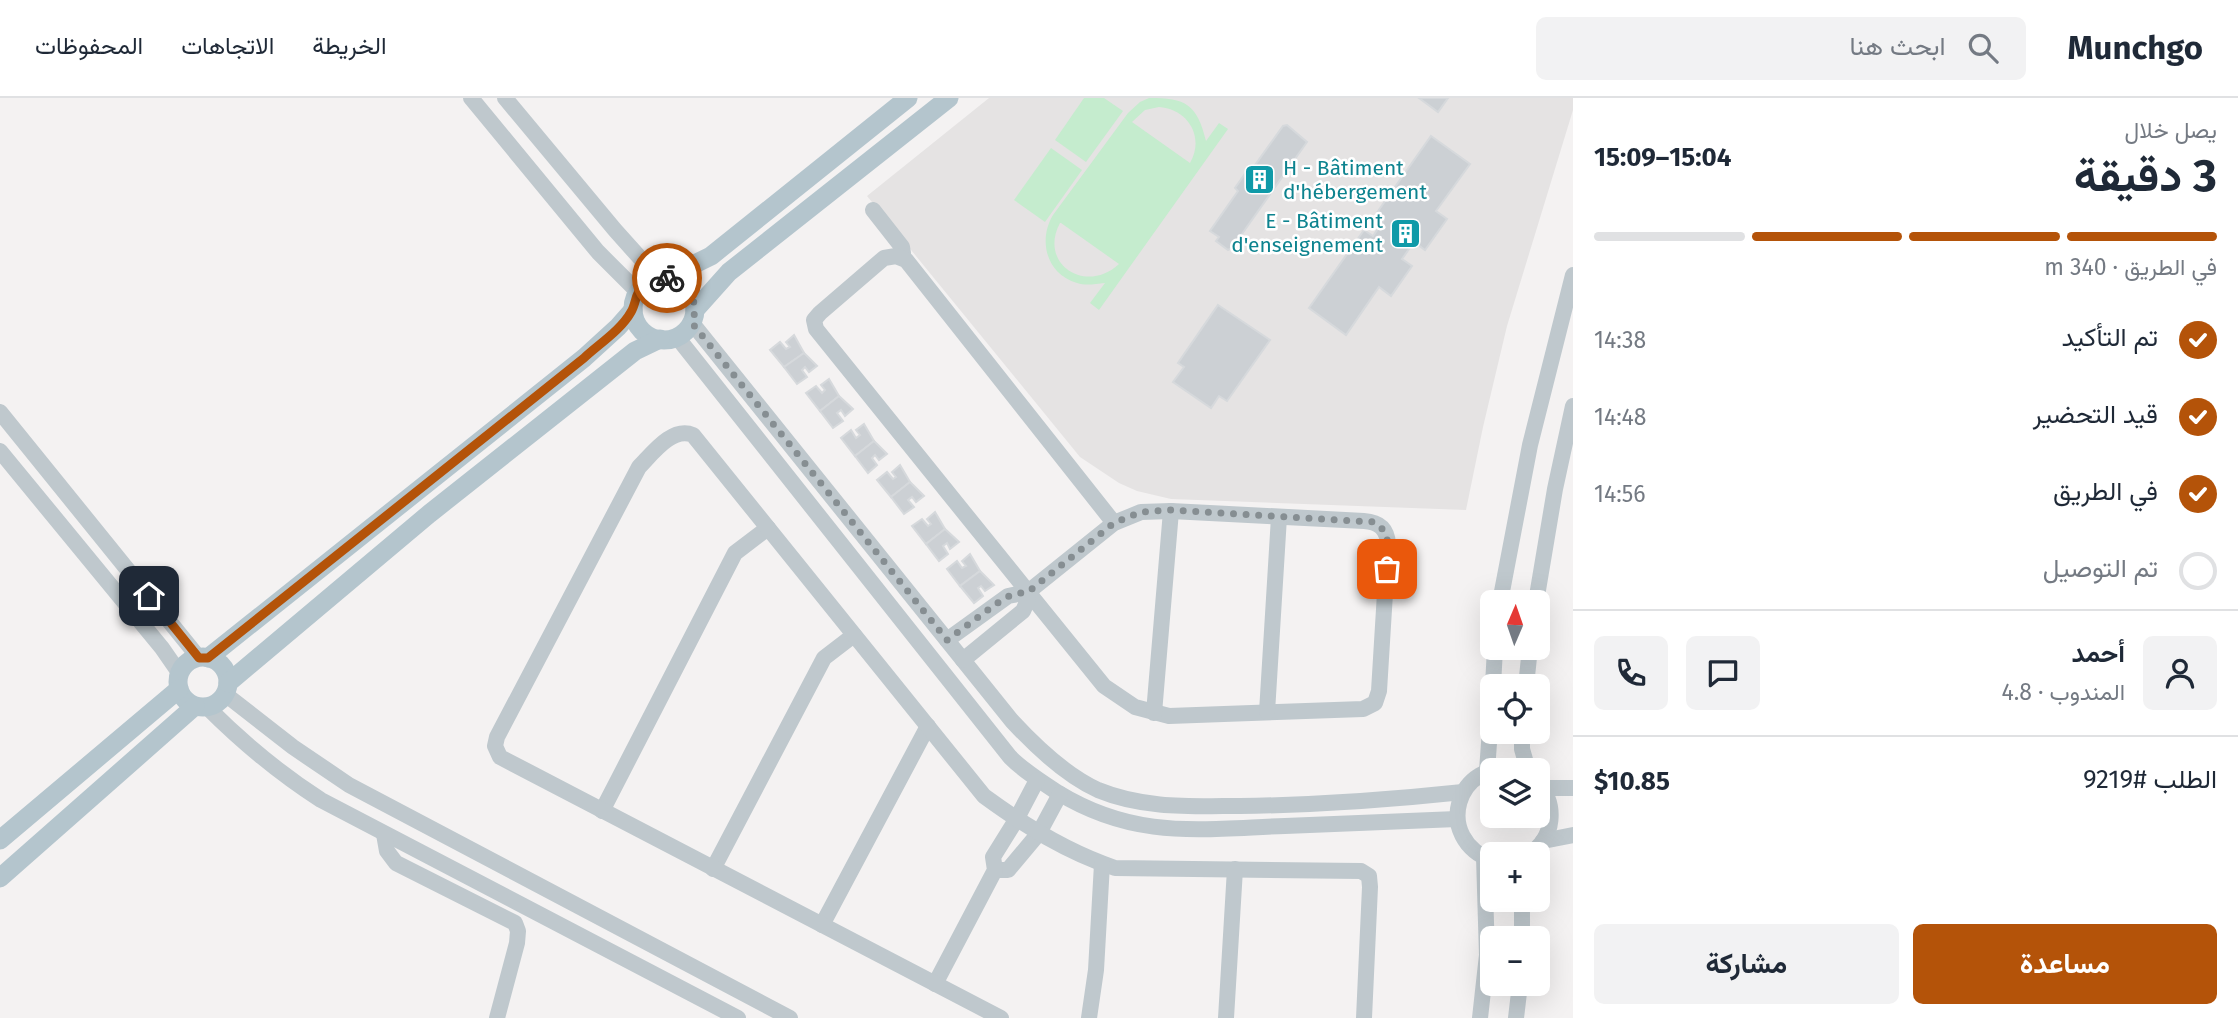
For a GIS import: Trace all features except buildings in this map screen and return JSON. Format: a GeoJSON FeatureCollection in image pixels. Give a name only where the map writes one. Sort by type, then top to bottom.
{"type":"FeatureCollection","features":[{"type":"Feature","properties":{"kind":"main road"},"geometry":{"type":"LineString","coordinates":[[1,837],[180,682],[184,666],[203,658],[584,358],[618,327],[643,286],[711,256],[908,98]]}},
{"type":"Feature","properties":{"kind":"main road"},"geometry":{"type":"LineString","coordinates":[[0,878],[201,706],[220,701],[227,688],[440,505],[635,351],[681,327],[729,272],[949,98]]}},
{"type":"Feature","properties":{"kind":"main road"},"geometry":{"type":"LineString","coordinates":[[662,278],[675,280],[690,292],[681,327]]}},
{"type":"Feature","properties":{"kind":"main road"},"geometry":{"type":"LineString","coordinates":[[636,301],[634,318],[644,332],[681,327]]}},
{"type":"Feature","properties":{"kind":"main road"},"geometry":{"type":"LineString","coordinates":[[203,658],[222,666],[227,688]]}},
{"type":"Feature","properties":{"kind":"main road"},"geometry":{"type":"LineString","coordinates":[[180,682],[188,702],[201,706]]}},
{"type":"Feature","properties":{"kind":"street"},"geometry":{"type":"LineString","coordinates":[[471,98],[636,301]]}},
{"type":"Feature","properties":{"kind":"street"},"geometry":{"type":"LineString","coordinates":[[505,98],[662,278]]}},
{"type":"Feature","properties":{"kind":"street"},"geometry":{"type":"LineString","coordinates":[[506,140],[526,124]]}},
{"type":"Feature","properties":{"kind":"street"},"geometry":{"type":"LineString","coordinates":[[873,210],[902,247],[904,253],[901,257]]}},
{"type":"Feature","properties":{"kind":"street"},"geometry":{"type":"LineString","coordinates":[[947,640],[1003,599],[1013,594],[1028,592],[1114,523],[1141,512],[1171,510],[1374,522],[1382,527],[1387,535],[1379,691],[1375,703],[1363,709],[1169,716],[1136,707],[1104,686],[1028,592],[816,329],[816,316],[884,258],[901,257],[909,264],[1114,523]]}},
{"type":"Feature","properties":{"kind":"street"},"geometry":{"type":"LineString","coordinates":[[1502,590],[1530,446],[1573,275]]}},
{"type":"Feature","properties":{"kind":"street"},"geometry":{"type":"LineString","coordinates":[[681,327],[834,503],[1026,736],[1079,779],[1116,796],[1191,807],[1316,805],[1463,792]]}},
{"type":"Feature","properties":{"kind":"street"},"geometry":{"type":"LineString","coordinates":[[681,327],[817,514],[1010,757],[1037,780],[1099,815],[1133,824],[1180,830],[1457,819]]}},
{"type":"Feature","properties":{"kind":"street"},"geometry":{"type":"LineString","coordinates":[[1538,590],[1555,489],[1573,406]]}},
{"type":"Feature","properties":{"kind":"street"},"geometry":{"type":"LineString","coordinates":[[0,412],[203,658]]}},
{"type":"Feature","properties":{"kind":"street"},"geometry":{"type":"LineString","coordinates":[[1001,1018],[500,757],[495,746],[496,737],[639,467],[663,443],[677,434],[688,432],[693,435],[984,796],[1017,820],[1090,860],[1115,867],[1361,871],[1369,876],[1364,1018]]}},
{"type":"Feature","properties":{"kind":"street"},"geometry":{"type":"LineString","coordinates":[[0,451],[162,648],[180,682]]}},
{"type":"Feature","properties":{"kind":"street"},"geometry":{"type":"LineString","coordinates":[[817,514],[834,503]]}},
{"type":"Feature","properties":{"kind":"street"},"geometry":{"type":"LineString","coordinates":[[1154,713],[1171,510]]}},
{"type":"Feature","properties":{"kind":"street"},"geometry":{"type":"LineString","coordinates":[[1267,712],[1279,517]]}},
{"type":"Feature","properties":{"kind":"street"},"geometry":{"type":"LineString","coordinates":[[602,811],[735,553],[768,528]]}},
{"type":"Feature","properties":{"kind":"street"},"geometry":{"type":"LineString","coordinates":[[963,660],[1023,611],[1028,592]]}},
{"type":"Feature","properties":{"kind":"street"},"geometry":{"type":"LineString","coordinates":[[713,869],[824,658],[854,635]]}},
{"type":"Feature","properties":{"kind":"street"},"geometry":{"type":"LineString","coordinates":[[227,688],[293,747],[349,785],[790,1018]]}},
{"type":"Feature","properties":{"kind":"street"},"geometry":{"type":"LineString","coordinates":[[201,706],[282,774],[321,800],[738,1018]]}},
{"type":"Feature","properties":{"kind":"street"},"geometry":{"type":"LineString","coordinates":[[822,925],[928,726]]}},
{"type":"Feature","properties":{"kind":"street"},"geometry":{"type":"LineString","coordinates":[[1480,775],[1463,792],[1457,807],[1457,819],[1465,842],[1480,853]]}},
{"type":"Feature","properties":{"kind":"street"},"geometry":{"type":"LineString","coordinates":[[935,984],[995,870],[993,857],[1017,820],[1037,780]]}},
{"type":"Feature","properties":{"kind":"street"},"geometry":{"type":"LineString","coordinates":[[1550,787],[1573,788]]}},
{"type":"Feature","properties":{"kind":"street"},"geometry":{"type":"LineString","coordinates":[[995,870],[1008,870],[1039,834],[1060,794]]}},
{"type":"Feature","properties":{"kind":"street"},"geometry":{"type":"LineString","coordinates":[[1214,806],[1215,828]]}},
{"type":"Feature","properties":{"kind":"street"},"geometry":{"type":"LineString","coordinates":[[1543,841],[1549,828]]}},
{"type":"Feature","properties":{"kind":"street"},"geometry":{"type":"LineString","coordinates":[[384,834],[387,851],[396,863],[515,923],[518,930],[517,943],[496,1018]]}},
{"type":"Feature","properties":{"kind":"street"},"geometry":{"type":"LineString","coordinates":[[1543,841],[1573,835]]}},
{"type":"Feature","properties":{"kind":"street"},"geometry":{"type":"LineString","coordinates":[[1089,1018],[1096,970],[1102,863]]}},
{"type":"Feature","properties":{"kind":"street"},"geometry":{"type":"LineString","coordinates":[[1226,1018],[1235,869]]}},
{"type":"Feature","properties":{"kind":"street"},"geometry":{"type":"LineString","coordinates":[[1480,1018],[1487,955],[1487,912]]}},
{"type":"Feature","properties":{"kind":"street"},"geometry":{"type":"LineString","coordinates":[[1517,1018],[1519,996]]}},
{"type":"Feature","properties":{"kind":"shaded area"},"geometry":{"type":"Polygon","coordinates":[[[989,98],[1573,98],[1573,110],[1507,326],[1466,510],[1171,499],[1137,491],[1119,483],[1080,457],[867,196],[989,98]]]}},
{"type":"Feature","properties":{"kind":"green space"},"geometry":{"type":"Polygon","coordinates":[[[1084,98],[1104,98],[1123,111],[1086,162],[1055,140],[1084,98]]]}},
{"type":"Feature","properties":{"kind":"green space"},"geometry":{"type":"Polygon","coordinates":[[[1149,98],[1162,98],[1188,106],[1194,111],[1206,141],[1219,123],[1228,129],[1099,310],[1090,303],[1105,283],[1080,284],[1066,279],[1052,264],[1046,235],[1053,215],[1128,113],[1149,98]],[[1159,107],[1145,110],[1132,122],[1190,163],[1196,144],[1191,126],[1178,113],[1159,107]],[[1061,223],[1055,238],[1055,251],[1060,262],[1069,270],[1080,275],[1093,276],[1106,273],[1119,264],[1061,223]]]}},
{"type":"Feature","properties":{"kind":"green space"},"geometry":{"type":"Polygon","coordinates":[[[1051,148],[1082,170],[1045,222],[1014,200],[1051,148]]]}},
{"type":"Feature","properties":{"kind":"way so far"},"geometry":{"type":"LineString","coordinates":[[667,278],[684,285],[690,292],[695,310],[692,323],[834,503],[947,640],[1003,599],[1020,592],[1028,592],[1114,523],[1141,512],[1171,510],[1374,522],[1382,527],[1387,535],[1387,569]]}},
{"type":"Feature","properties":{"kind":"place","name":"H - Bâtiment d'hébergement"},"geometry":{"type":"Point","coordinates":[1260,180]}},
{"type":"Feature","properties":{"kind":"place","name":"E - Bâtiment d'enseignement"},"geometry":{"type":"Point","coordinates":[1406,233]}},
{"type":"Feature","properties":{"kind":"route"},"geometry":{"type":"LineString","coordinates":[[149,596],[199,658],[208,658],[584,358],[627,318],[643,286],[658,278],[667,278]]}}]}
